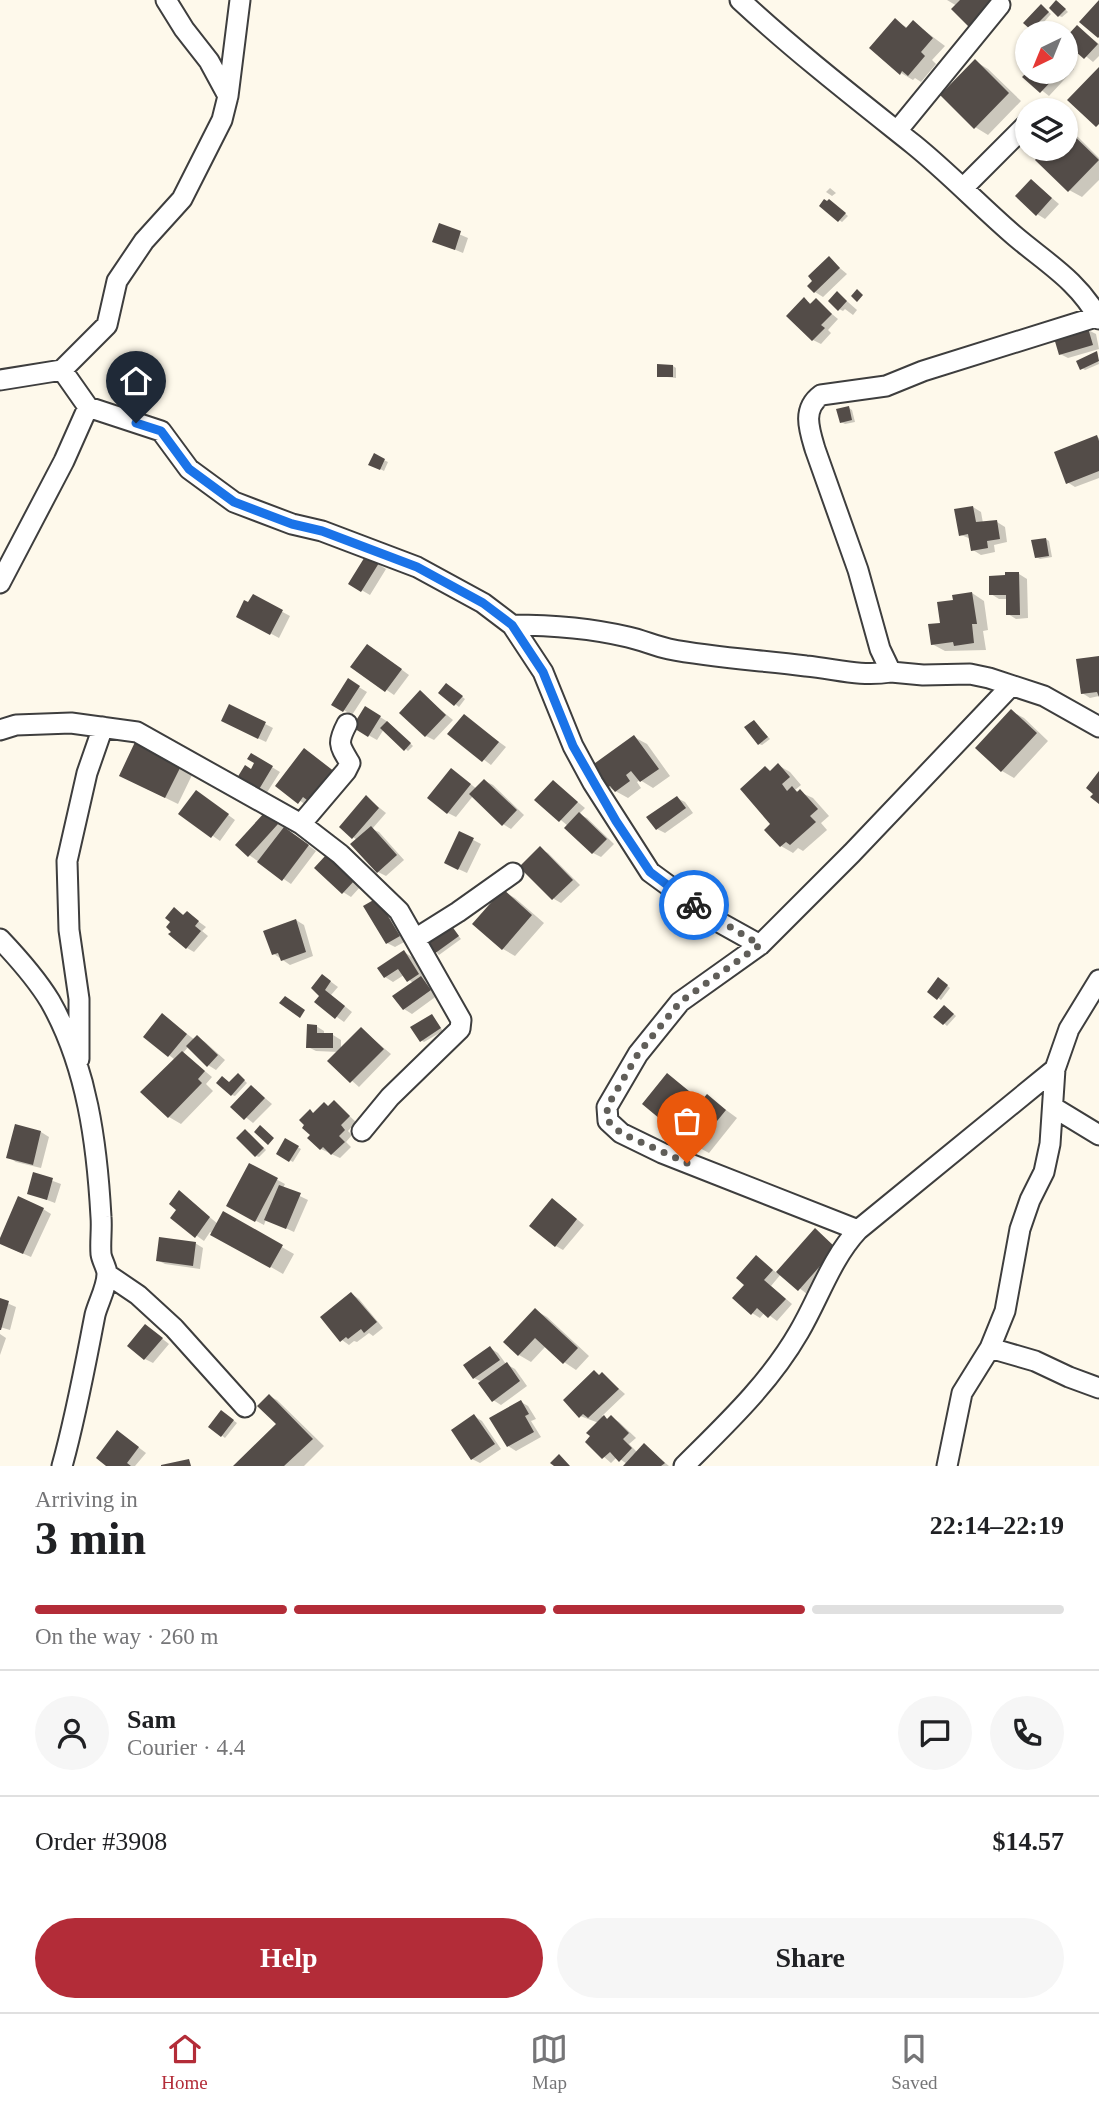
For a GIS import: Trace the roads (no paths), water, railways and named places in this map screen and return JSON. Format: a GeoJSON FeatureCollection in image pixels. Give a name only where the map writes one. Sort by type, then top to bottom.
{"type":"FeatureCollection","features":[{"type":"Feature","properties":{"kind":"street"},"geometry":{"type":"LineString","coordinates":[[166,0],[209,61],[228,96]]}},
{"type":"Feature","properties":{"kind":"street"},"geometry":{"type":"LineString","coordinates":[[0,380],[62,370],[107,325],[117,281],[144,241],[182,199],[222,120],[228,96],[240,0]]}},
{"type":"Feature","properties":{"kind":"street"},"geometry":{"type":"LineString","coordinates":[[740,0],[775,33],[897,131],[1017,237],[1058,268],[1086,296],[1099,317],[923,370],[886,386],[821,395],[813,401],[808,411],[810,430],[858,570],[880,649],[891,672]]}},
{"type":"Feature","properties":{"kind":"street"},"geometry":{"type":"LineString","coordinates":[[897,131],[1000,5]]}},
{"type":"Feature","properties":{"kind":"street"},"geometry":{"type":"LineString","coordinates":[[963,188],[1015,136]]}},
{"type":"Feature","properties":{"kind":"street"},"geometry":{"type":"LineString","coordinates":[[62,370],[88,407],[161,431],[189,469],[234,502],[292,524],[322,531],[417,567],[483,603],[512,625],[543,672],[573,746],[593,783],[650,872],[717,921],[760,945]]}},
{"type":"Feature","properties":{"kind":"street"},"geometry":{"type":"LineString","coordinates":[[0,583],[64,461],[88,407]]}},
{"type":"Feature","properties":{"kind":"street"},"geometry":{"type":"LineString","coordinates":[[512,625],[554,625],[594,630],[667,648],[858,675],[891,672],[923,675],[970,674],[1044,696],[1099,727]]}},
{"type":"Feature","properties":{"kind":"street"},"geometry":{"type":"LineString","coordinates":[[858,1230],[662,1153],[621,1133],[608,1121],[607,1107],[638,1054],[680,1002],[760,945],[1010,687]]}},
{"type":"Feature","properties":{"kind":"street"},"geometry":{"type":"LineString","coordinates":[[0,730],[16,724],[57,723],[137,732],[301,824],[340,854],[399,911],[461,1020],[460,1029],[390,1097],[362,1131]]}},
{"type":"Feature","properties":{"kind":"street"},"geometry":{"type":"LineString","coordinates":[[301,824],[350,763],[341,748],[339,738],[347,724]]}},
{"type":"Feature","properties":{"kind":"street"},"geometry":{"type":"LineString","coordinates":[[62,1466],[107,1274],[101,1254],[102,1219],[97,1168],[79,1067],[79,999],[69,930],[67,861],[87,773],[103,727]]}},
{"type":"Feature","properties":{"kind":"street"},"geometry":{"type":"LineString","coordinates":[[415,939],[513,873]]}},
{"type":"Feature","properties":{"kind":"street"},"geometry":{"type":"LineString","coordinates":[[0,939],[27,967],[50,1002],[79,1067]]}},
{"type":"Feature","properties":{"kind":"street"},"geometry":{"type":"LineString","coordinates":[[947,1466],[962,1393],[990,1348],[1005,1311],[1020,1229],[1044,1172],[1050,1144],[1055,1069],[1069,1029],[1099,980]]}},
{"type":"Feature","properties":{"kind":"street"},"geometry":{"type":"LineString","coordinates":[[684,1466],[765,1382],[800,1331],[845,1243],[1055,1069]]}},
{"type":"Feature","properties":{"kind":"street"},"geometry":{"type":"LineString","coordinates":[[1053,1107],[1099,1135]]}},
{"type":"Feature","properties":{"kind":"street"},"geometry":{"type":"LineString","coordinates":[[107,1274],[138,1295],[174,1328],[245,1407]]}},
{"type":"Feature","properties":{"kind":"street"},"geometry":{"type":"LineString","coordinates":[[990,1348],[1035,1361],[1099,1388]]}}]}
